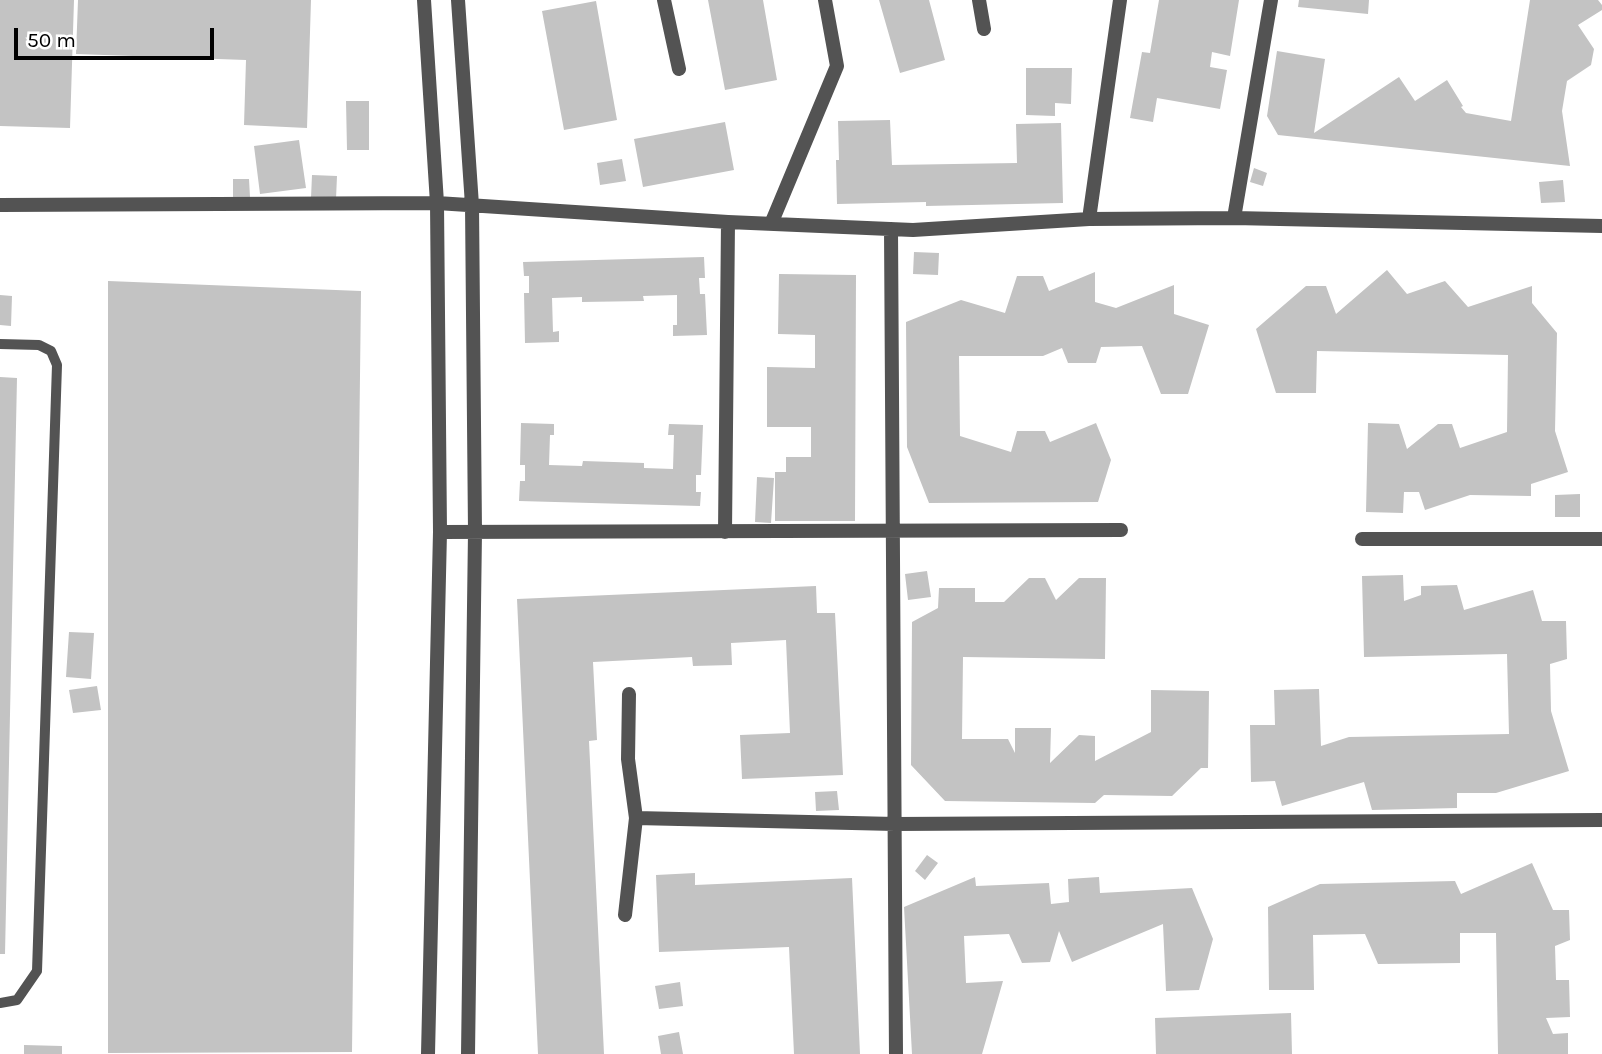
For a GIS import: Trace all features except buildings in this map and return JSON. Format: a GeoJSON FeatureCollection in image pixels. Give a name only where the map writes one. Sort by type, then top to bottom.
{"type":"FeatureCollection","features":[{"type":"Feature","properties":{"kind":"street"},"geometry":{"type":"LineString","coordinates":[[424,0],[437,203],[440,532],[428,1054]]}},
{"type":"Feature","properties":{"kind":"street"},"geometry":{"type":"LineString","coordinates":[[458,0],[472,205],[475,532],[468,1054]]}},
{"type":"Feature","properties":{"kind":"street"},"geometry":{"type":"LineString","coordinates":[[664,0],[679,69]]}},
{"type":"Feature","properties":{"kind":"street"},"geometry":{"type":"LineString","coordinates":[[771,224],[837,66],[825,0]]}},
{"type":"Feature","properties":{"kind":"street"},"geometry":{"type":"LineString","coordinates":[[979,0],[984,29]]}},
{"type":"Feature","properties":{"kind":"street"},"geometry":{"type":"LineString","coordinates":[[1089,219],[1120,0]]}},
{"type":"Feature","properties":{"kind":"street"},"geometry":{"type":"LineString","coordinates":[[1234,218],[1271,0]]}},
{"type":"Feature","properties":{"kind":"street"},"geometry":{"type":"LineString","coordinates":[[0,205],[437,203],[728,222],[912,230],[1089,219],[1234,218],[1602,226]]}},
{"type":"Feature","properties":{"kind":"street"},"geometry":{"type":"LineString","coordinates":[[725,532],[728,222]]}},
{"type":"Feature","properties":{"kind":"street"},"geometry":{"type":"LineString","coordinates":[[891,229],[896,1054]]}},
{"type":"Feature","properties":{"kind":"street"},"geometry":{"type":"LineString","coordinates":[[440,532],[1121,530]]}},
{"type":"Feature","properties":{"kind":"street"},"geometry":{"type":"LineString","coordinates":[[1362,539],[1602,539]]}},
{"type":"Feature","properties":{"kind":"street"},"geometry":{"type":"LineString","coordinates":[[625,915],[636,818],[628,759],[628,694]]}},
{"type":"Feature","properties":{"kind":"street"},"geometry":{"type":"LineString","coordinates":[[636,818],[895,824],[1602,820]]}},
{"type":"Feature","properties":{"kind":"lane"},"geometry":{"type":"LineString","coordinates":[[0,344],[38,345],[51,351],[57,365],[37,971],[17,1000],[0,1003]]}}]}
